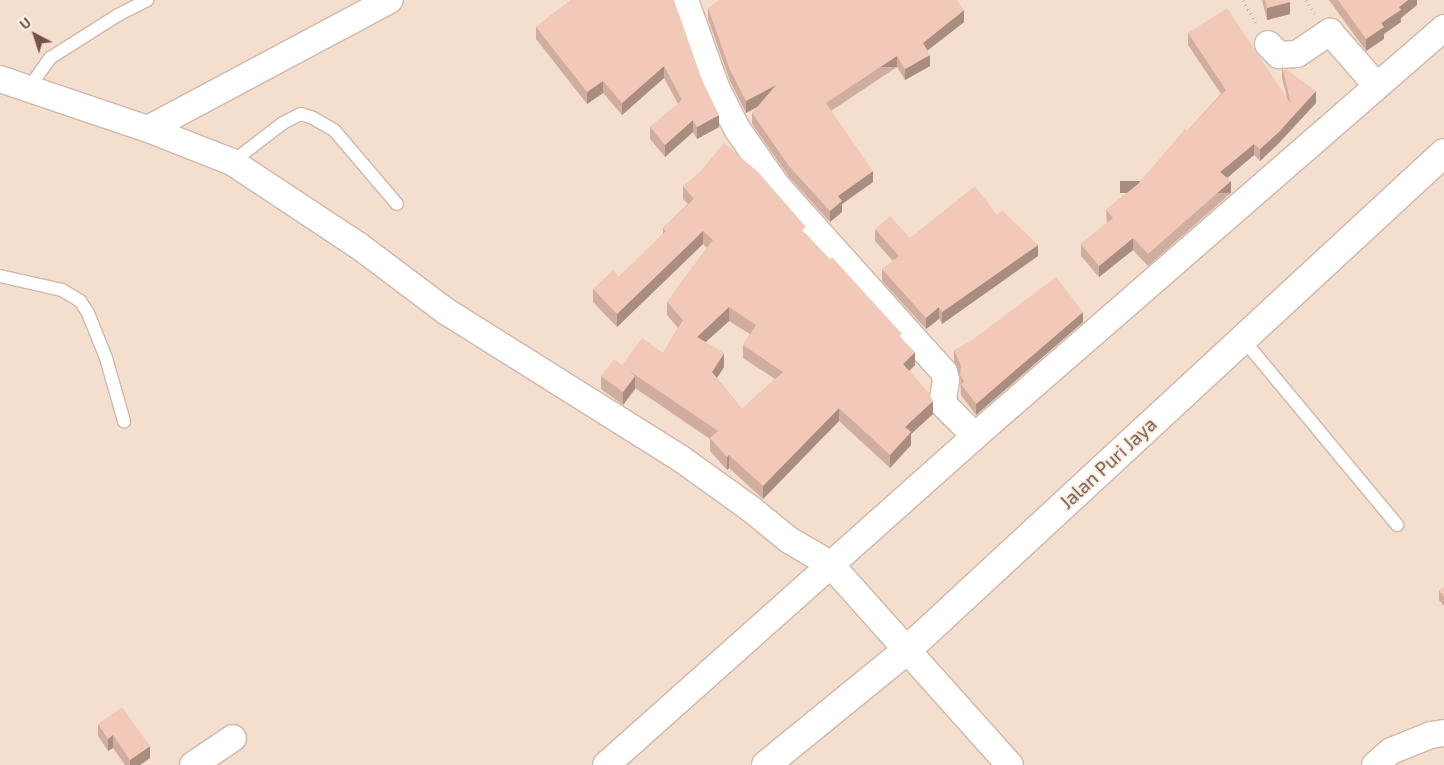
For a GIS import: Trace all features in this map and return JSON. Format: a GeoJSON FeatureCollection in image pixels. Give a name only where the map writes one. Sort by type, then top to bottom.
{"type":"FeatureCollection","features":[{"type":"Feature","properties":{"kind":"street"},"geometry":{"type":"LineString","coordinates":[[148,129],[390,0]]}},
{"type":"Feature","properties":{"kind":"street"},"geometry":{"type":"LineString","coordinates":[[685,0],[716,87],[737,129],[777,186],[944,372],[946,380],[943,399],[946,406],[975,436]]}},
{"type":"Feature","properties":{"kind":"street"},"geometry":{"type":"LineString","coordinates":[[606,765],[834,568],[975,436],[1376,85],[1444,28]]}},
{"type":"Feature","properties":{"kind":"street"},"geometry":{"type":"LineString","coordinates":[[1268,44],[1279,55],[1297,54],[1330,32],[1376,85]]}},
{"type":"Feature","properties":{"kind":"street"},"geometry":{"type":"LineString","coordinates":[[0,79],[148,129],[232,162],[359,246],[447,312],[680,458],[751,509],[789,540],[834,568],[1010,765]]}},
{"type":"Feature","properties":{"kind":"street","name":"Jalan Puri Jaya"},"geometry":{"type":"LineString","coordinates":[[766,765],[898,640],[1242,338],[1444,153]]}},
{"type":"Feature","properties":{"kind":"street"},"geometry":{"type":"LineString","coordinates":[[1375,765],[1391,751],[1431,735],[1444,734]]}},
{"type":"Feature","properties":{"kind":"street"},"geometry":{"type":"LineString","coordinates":[[193,765],[233,738]]}},
{"type":"Feature","properties":{"kind":"lane"},"geometry":{"type":"LineString","coordinates":[[29,88],[50,58],[110,20],[147,0]]}},
{"type":"Feature","properties":{"kind":"lane"},"geometry":{"type":"LineString","coordinates":[[232,162],[283,122],[301,114],[313,118],[334,130],[396,204]]}},
{"type":"Feature","properties":{"kind":"lane"},"geometry":{"type":"LineString","coordinates":[[0,276],[62,290],[80,301],[88,313],[106,358],[124,421]]}},
{"type":"Feature","properties":{"kind":"lane"},"geometry":{"type":"LineString","coordinates":[[1242,338],[1397,525]]}},
{"type":"Feature","properties":{"kind":"shaded area"},"geometry":{"type":"Polygon","coordinates":[[[0,0],[1444,0],[1444,765],[0,765],[0,0]]]}},
{"type":"Feature","properties":{"kind":"building"},"geometry":{"type":"Polygon","coordinates":[[[571,0],[674,0],[702,80],[719,115],[697,127],[693,120],[665,145],[650,127],[682,100],[664,66],[622,103],[603,81],[587,92],[536,27],[571,0]]]}},
{"type":"Feature","properties":{"kind":"building"},"geometry":{"type":"Polygon","coordinates":[[[719,0],[957,0],[964,10],[923,43],[930,55],[905,69],[897,56],[826,103],[873,171],[838,196],[842,201],[830,211],[789,166],[752,113],[776,85],[746,101],[730,70],[708,8],[719,0]]]}},
{"type":"Feature","properties":{"kind":"building"},"geometry":{"type":"Polygon","coordinates":[[[1265,0],[1290,0],[1290,2],[1267,8],[1265,0]]]}},
{"type":"Feature","properties":{"kind":"building"},"geometry":{"type":"Polygon","coordinates":[[[1338,0],[1408,0],[1399,7],[1401,10],[1381,23],[1384,27],[1366,39],[1338,0]]]}},
{"type":"Feature","properties":{"kind":"building"},"geometry":{"type":"Polygon","coordinates":[[[1227,8],[1291,104],[1282,66],[1316,91],[1279,132],[1260,149],[1254,144],[1220,172],[1231,181],[1148,254],[1133,238],[1099,266],[1081,244],[1113,218],[1106,210],[1138,184],[1185,129],[1187,131],[1226,90],[1188,33],[1227,8]]]}},
{"type":"Feature","properties":{"kind":"building"},"geometry":{"type":"Polygon","coordinates":[[[724,143],[758,172],[806,227],[802,230],[830,259],[832,257],[902,334],[899,336],[915,352],[903,364],[929,393],[933,401],[905,427],[911,432],[890,455],[839,408],[763,486],[729,455],[727,457],[710,438],[718,431],[628,370],[635,376],[623,392],[601,376],[614,359],[622,365],[642,338],[663,353],[683,320],[667,302],[713,240],[703,231],[617,314],[593,289],[613,270],[619,277],[666,231],[663,228],[694,199],[683,186],[700,172],[724,143]],[[729,307],[697,337],[724,353],[712,372],[742,409],[783,372],[743,345],[756,325],[729,307]]]}},
{"type":"Feature","properties":{"kind":"building"},"geometry":{"type":"Polygon","coordinates":[[[975,186],[997,215],[1002,210],[1038,245],[942,312],[939,307],[926,318],[882,269],[899,256],[875,229],[890,216],[910,238],[975,186]]]}},
{"type":"Feature","properties":{"kind":"building"},"geometry":{"type":"Polygon","coordinates":[[[1056,277],[1083,312],[976,404],[961,384],[964,381],[960,375],[961,366],[954,350],[972,340],[1056,277]]]}},
{"type":"Feature","properties":{"kind":"building"},"geometry":{"type":"Polygon","coordinates":[[[1444,587],[1444,597],[1439,591],[1444,587]]]}},
{"type":"Feature","properties":{"kind":"building"},"geometry":{"type":"Polygon","coordinates":[[[122,707],[150,746],[130,760],[113,735],[108,739],[98,724],[122,707]]]}}]}
